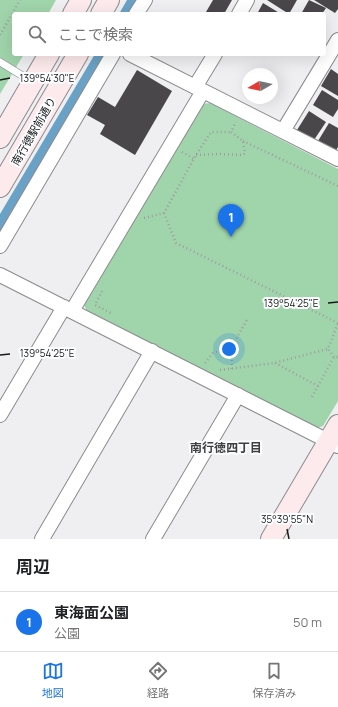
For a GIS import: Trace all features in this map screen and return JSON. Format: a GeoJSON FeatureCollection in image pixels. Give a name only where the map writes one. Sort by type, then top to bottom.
{"type":"FeatureCollection","features":[{"type":"Feature","properties":{"kind":"street"},"geometry":{"type":"LineString","coordinates":[[74,12],[81,0]]}},
{"type":"Feature","properties":{"kind":"street"},"geometry":{"type":"LineString","coordinates":[[102,12],[109,0]]}},
{"type":"Feature","properties":{"kind":"street"},"geometry":{"type":"LineString","coordinates":[[137,12],[145,0]]}},
{"type":"Feature","properties":{"kind":"street"},"geometry":{"type":"LineString","coordinates":[[240,12],[247,0]]}},
{"type":"Feature","properties":{"kind":"street"},"geometry":{"type":"LineString","coordinates":[[283,132],[338,40]]}},
{"type":"Feature","properties":{"kind":"street"},"geometry":{"type":"LineString","coordinates":[[0,138],[48,56]]}},
{"type":"Feature","properties":{"kind":"street","name":"南行徳駅前通り"},"geometry":{"type":"LineString","coordinates":[[0,187],[77,56]]}},
{"type":"Feature","properties":{"kind":"street"},"geometry":{"type":"LineString","coordinates":[[0,246],[112,56]]}},
{"type":"Feature","properties":{"kind":"street"},"geometry":{"type":"LineString","coordinates":[[134,56],[338,159]]}},
{"type":"Feature","properties":{"kind":"street"},"geometry":{"type":"LineString","coordinates":[[0,415],[68,309],[199,89],[214,56]]}},
{"type":"Feature","properties":{"kind":"street"},"geometry":{"type":"LineString","coordinates":[[0,275],[152,352],[215,376],[238,395],[335,438],[270,539]]}},
{"type":"Feature","properties":{"kind":"street"},"geometry":{"type":"LineString","coordinates":[[42,539],[152,352]]}},
{"type":"Feature","properties":{"kind":"street"},"geometry":{"type":"LineString","coordinates":[[153,539],[238,395]]}},
{"type":"Feature","properties":{"kind":"lane"},"geometry":{"type":"LineString","coordinates":[[0,62],[33,82]]}},
{"type":"Feature","properties":{"kind":"path"},"geometry":{"type":"LineString","coordinates":[[13,12],[20,0]]}},
{"type":"Feature","properties":{"kind":"path"},"geometry":{"type":"LineString","coordinates":[[0,35],[12,14]]}},
{"type":"Feature","properties":{"kind":"path"},"geometry":{"type":"LineString","coordinates":[[231,132],[241,110]]}},
{"type":"Feature","properties":{"kind":"path"},"geometry":{"type":"LineString","coordinates":[[141,224],[145,217],[164,213],[196,155],[212,132],[231,132],[243,141],[338,186]]}},
{"type":"Feature","properties":{"kind":"path"},"geometry":{"type":"LineString","coordinates":[[196,155],[219,154],[243,156],[245,153],[243,141]]}},
{"type":"Feature","properties":{"kind":"path"},"geometry":{"type":"LineString","coordinates":[[164,213],[176,243],[338,323],[328,349]]}},
{"type":"Feature","properties":{"kind":"path"},"geometry":{"type":"LineString","coordinates":[[103,289],[95,305],[116,316]]}},
{"type":"Feature","properties":{"kind":"path"},"geometry":{"type":"LineString","coordinates":[[232,369],[231,348],[248,318]]}},
{"type":"Feature","properties":{"kind":"path"},"geometry":{"type":"LineString","coordinates":[[205,363],[213,353],[231,348]]}},
{"type":"Feature","properties":{"kind":"path"},"geometry":{"type":"LineString","coordinates":[[328,349],[334,357]]}},
{"type":"Feature","properties":{"kind":"path"},"geometry":{"type":"LineString","coordinates":[[198,360],[205,363],[215,376],[232,369],[274,363],[328,349]]}},
{"type":"Feature","properties":{"kind":"path"},"geometry":{"type":"LineString","coordinates":[[312,397],[334,357]]}},
{"type":"Feature","properties":{"kind":"path"},"geometry":{"type":"LineString","coordinates":[[274,363],[318,386]]}},
{"type":"Feature","properties":{"kind":"green space"},"geometry":{"type":"Polygon","coordinates":[[[0,0],[56,0],[49,12],[12,12],[12,56],[23,56],[0,94],[0,0]]]}},
{"type":"Feature","properties":{"kind":"green space"},"geometry":{"type":"Polygon","coordinates":[[[210,103],[338,169],[338,401],[323,426],[317,428],[87,311],[84,305],[203,104],[210,103]]]}},
{"type":"Feature","properties":{"kind":"water"},"geometry":{"type":"Polygon","coordinates":[[[127,0],[140,0],[133,12],[120,12],[127,0]]]}},
{"type":"Feature","properties":{"kind":"water"},"geometry":{"type":"Polygon","coordinates":[[[94,56],[107,56],[0,236],[0,214],[94,56]]]}},
{"type":"Feature","properties":{"kind":"building"},"geometry":{"type":"Polygon","coordinates":[[[213,0],[232,0],[225,12],[206,12],[213,0]]]}},
{"type":"Feature","properties":{"kind":"building"},"geometry":{"type":"Polygon","coordinates":[[[267,0],[297,0],[290,12],[286,12],[267,0]]]}},
{"type":"Feature","properties":{"kind":"building"},"geometry":{"type":"Polygon","coordinates":[[[309,0],[326,8],[323,12],[302,12],[309,0]]]}},
{"type":"Feature","properties":{"kind":"building"},"geometry":{"type":"Polygon","coordinates":[[[314,0],[338,0],[338,9],[335,13],[314,0]]]}},
{"type":"Feature","properties":{"kind":"building"},"geometry":{"type":"Polygon","coordinates":[[[263,3],[278,12],[258,12],[263,3]]]}},
{"type":"Feature","properties":{"kind":"building"},"geometry":{"type":"Polygon","coordinates":[[[331,69],[338,74],[338,96],[321,86],[331,69]]]}},
{"type":"Feature","properties":{"kind":"building"},"geometry":{"type":"Polygon","coordinates":[[[137,70],[172,91],[135,155],[100,134],[105,125],[87,115],[98,97],[115,107],[137,70]]]}},
{"type":"Feature","properties":{"kind":"building"},"geometry":{"type":"Polygon","coordinates":[[[322,90],[338,100],[338,109],[333,117],[313,105],[322,90]]]}},
{"type":"Feature","properties":{"kind":"building"},"geometry":{"type":"Polygon","coordinates":[[[309,111],[326,122],[314,140],[297,130],[309,111]]]}},
{"type":"Feature","properties":{"kind":"building"},"geometry":{"type":"Polygon","coordinates":[[[329,123],[338,128],[338,147],[335,152],[318,141],[329,123]]]}},
{"type":"Feature","properties":{"kind":"place","name":"東海面公園"},"geometry":{"type":"Point","coordinates":[231,237]}},
{"type":"Feature","properties":{"kind":"district","name":"南行徳四丁目"},"geometry":{"type":"Point","coordinates":[226,447]}}]}
